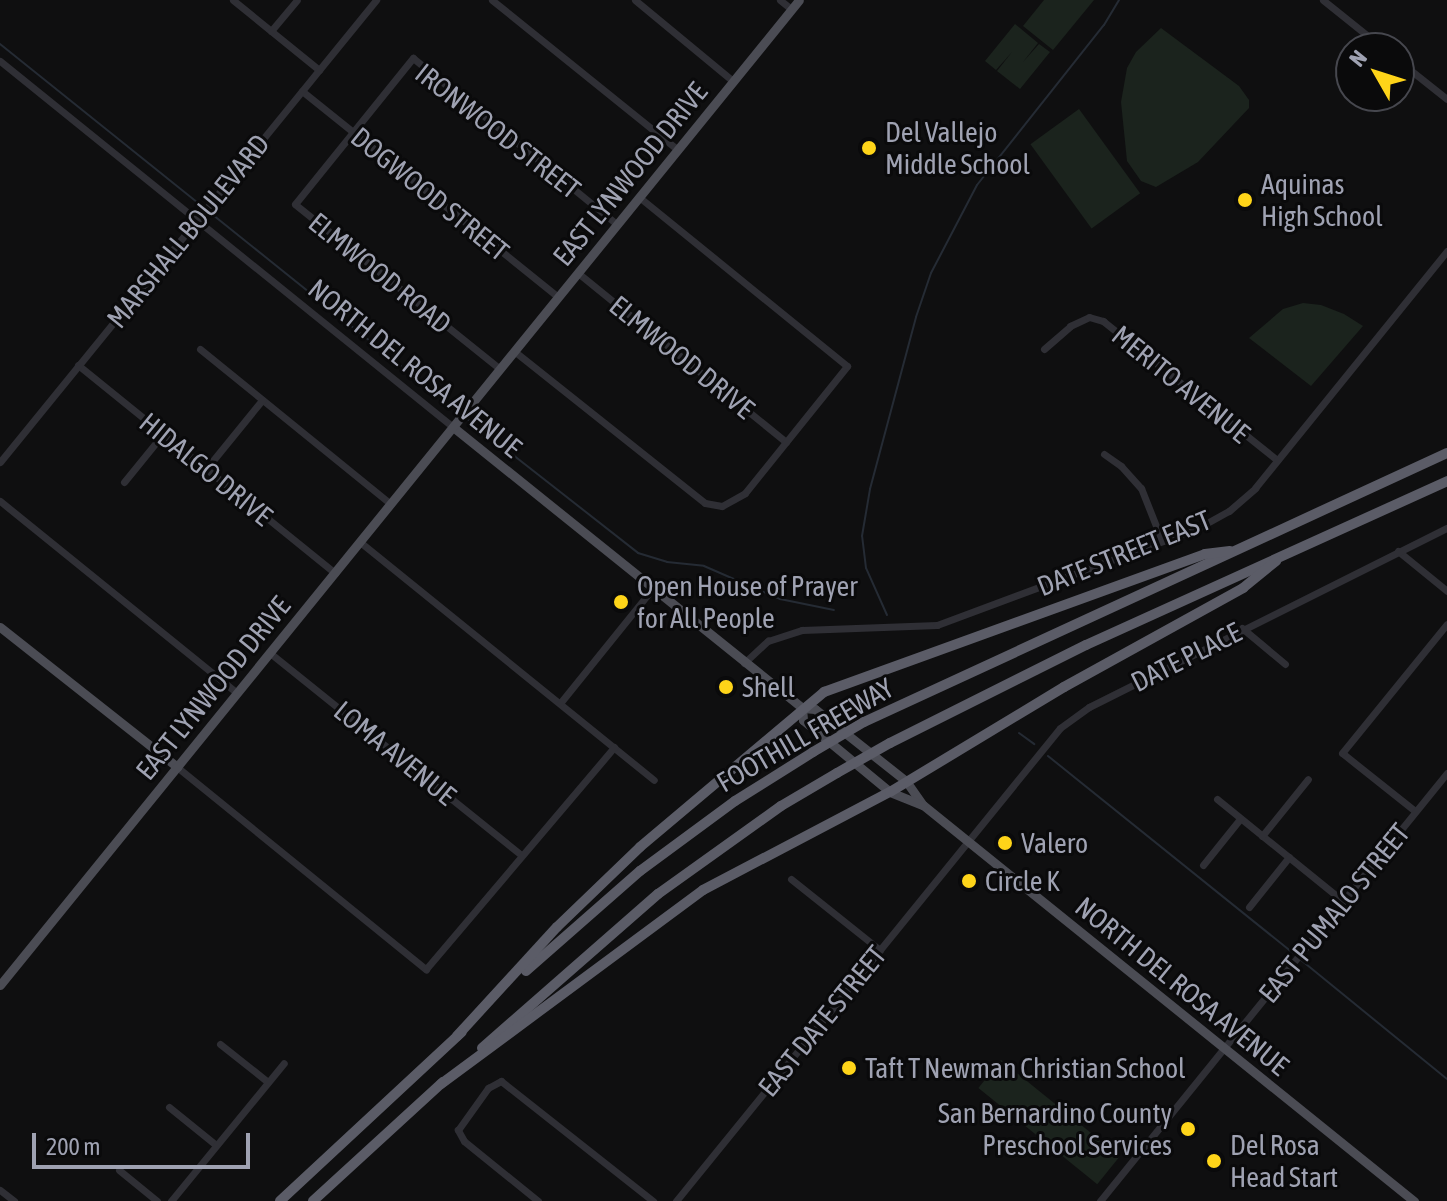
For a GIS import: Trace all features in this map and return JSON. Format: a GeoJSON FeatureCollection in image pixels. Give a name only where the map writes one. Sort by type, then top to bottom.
{"type":"FeatureCollection","features":[{"type":"Feature","properties":{"kind":"highway","name":"FOOTHILL FREEWAY"},"geometry":{"type":"LineString","coordinates":[[280,1201],[556,942],[640,871],[735,801],[864,722],[1447,453]]}},
{"type":"Feature","properties":{"kind":"highway","name":"FOOTHILL FREEWAY"},"geometry":{"type":"LineString","coordinates":[[313,1201],[658,894],[781,806],[890,743],[1086,645],[1447,481]]}},
{"type":"Feature","properties":{"kind":"highway"},"geometry":{"type":"LineString","coordinates":[[457,1036],[557,927],[640,847],[824,692],[1205,554],[1230,551]]}},
{"type":"Feature","properties":{"kind":"highway"},"geometry":{"type":"LineString","coordinates":[[441,1084],[515,1032],[670,911],[769,852],[890,792],[1064,687],[1243,588],[1276,561]]}},
{"type":"Feature","properties":{"kind":"main road","name":"EAST LYNWOOD DRIVE"},"geometry":{"type":"LineString","coordinates":[[0,985],[799,0]]}},
{"type":"Feature","properties":{"kind":"main road","name":"NORTH DEL ROSA AVENUE"},"geometry":{"type":"LineString","coordinates":[[453,427],[744,663],[802,708],[815,709],[906,781],[923,805],[1414,1201]]}},
{"type":"Feature","properties":{"kind":"main road"},"geometry":{"type":"LineString","coordinates":[[0,627],[177,767]]}},
{"type":"Feature","properties":{"kind":"main road","name":"NORTH DEL ROSA AVENUE"},"geometry":{"type":"LineString","coordinates":[[802,708],[803,720],[890,792],[923,805]]}},
{"type":"Feature","properties":{"kind":"street"},"geometry":{"type":"LineString","coordinates":[[233,0],[319,70]]}},
{"type":"Feature","properties":{"kind":"street"},"geometry":{"type":"LineString","coordinates":[[271,31],[297,0]]}},
{"type":"Feature","properties":{"kind":"street","name":"MARSHALL BOULEVARD"},"geometry":{"type":"LineString","coordinates":[[0,462],[376,0]]}},
{"type":"Feature","properties":{"kind":"street"},"geometry":{"type":"LineString","coordinates":[[492,0],[678,150]]}},
{"type":"Feature","properties":{"kind":"street"},"geometry":{"type":"LineString","coordinates":[[635,0],[733,81]]}},
{"type":"Feature","properties":{"kind":"street"},"geometry":{"type":"LineString","coordinates":[[780,0],[791,9]]}},
{"type":"Feature","properties":{"kind":"street"},"geometry":{"type":"LineString","coordinates":[[1323,0],[1363,32]]}},
{"type":"Feature","properties":{"kind":"street","name":"IRONWOOD STREET"},"geometry":{"type":"LineString","coordinates":[[354,132],[413,58],[618,225]]}},
{"type":"Feature","properties":{"kind":"street","name":"NORTH DEL ROSA AVENUE"},"geometry":{"type":"LineString","coordinates":[[0,61],[199,216],[453,427]]}},
{"type":"Feature","properties":{"kind":"street"},"geometry":{"type":"LineString","coordinates":[[1415,74],[1447,99]]}},
{"type":"Feature","properties":{"kind":"street","name":"DOGWOOD STREET"},"geometry":{"type":"LineString","coordinates":[[302,91],[558,297]]}},
{"type":"Feature","properties":{"kind":"street","name":"ELMWOOD ROAD"},"geometry":{"type":"LineString","coordinates":[[354,132],[295,204],[500,369]]}},
{"type":"Feature","properties":{"kind":"street"},"geometry":{"type":"LineString","coordinates":[[514,351],[705,503],[722,506],[745,493],[847,366],[640,198]]}},
{"type":"Feature","properties":{"kind":"street","name":"DATE STREET EAST"},"geometry":{"type":"LineString","coordinates":[[744,663],[768,641],[802,630],[937,625],[1162,541],[1229,511],[1255,488],[1447,251]]}},
{"type":"Feature","properties":{"kind":"street","name":"ELMWOOD DRIVE"},"geometry":{"type":"LineString","coordinates":[[578,273],[786,442]]}},
{"type":"Feature","properties":{"kind":"street","name":"MERITO AVENUE"},"geometry":{"type":"LineString","coordinates":[[1044,349],[1070,326],[1089,317],[1103,321],[1277,460]]}},
{"type":"Feature","properties":{"kind":"street"},"geometry":{"type":"LineString","coordinates":[[200,349],[391,504]]}},
{"type":"Feature","properties":{"kind":"street","name":"HIDALGO DRIVE"},"geometry":{"type":"LineString","coordinates":[[78,365],[335,573]]}},
{"type":"Feature","properties":{"kind":"street"},"geometry":{"type":"LineString","coordinates":[[206,469],[262,400]]}},
{"type":"Feature","properties":{"kind":"street"},"geometry":{"type":"LineString","coordinates":[[124,482],[163,434]]}},
{"type":"Feature","properties":{"kind":"street"},"geometry":{"type":"LineString","coordinates":[[1104,454],[1132,475],[1141,488],[1162,541]]}},
{"type":"Feature","properties":{"kind":"street"},"geometry":{"type":"LineString","coordinates":[[0,501],[237,693]]}},
{"type":"Feature","properties":{"kind":"street","name":"DATE PLACE"},"geometry":{"type":"LineString","coordinates":[[968,841],[1060,728],[1089,707],[1447,528]]}},
{"type":"Feature","properties":{"kind":"street"},"geometry":{"type":"LineString","coordinates":[[360,542],[654,780]]}},
{"type":"Feature","properties":{"kind":"street"},"geometry":{"type":"LineString","coordinates":[[1398,551],[1447,591]]}},
{"type":"Feature","properties":{"kind":"street"},"geometry":{"type":"LineString","coordinates":[[561,702],[653,588]]}},
{"type":"Feature","properties":{"kind":"street"},"geometry":{"type":"LineString","coordinates":[[1415,811],[1342,753],[1447,624]]}},
{"type":"Feature","properties":{"kind":"street"},"geometry":{"type":"LineString","coordinates":[[1242,628],[1285,664]]}},
{"type":"Feature","properties":{"kind":"street","name":"LOMA AVENUE"},"geometry":{"type":"LineString","coordinates":[[270,653],[520,854]]}},
{"type":"Feature","properties":{"kind":"street"},"geometry":{"type":"LineString","coordinates":[[177,767],[426,969],[520,854],[614,747]]}},
{"type":"Feature","properties":{"kind":"street","name":"EAST PUMALO STREET"},"geometry":{"type":"LineString","coordinates":[[1100,1201],[1447,773]]}},
{"type":"Feature","properties":{"kind":"street"},"geometry":{"type":"LineString","coordinates":[[1262,836],[1308,779]]}},
{"type":"Feature","properties":{"kind":"street"},"geometry":{"type":"LineString","coordinates":[[1217,799],[1343,901]]}},
{"type":"Feature","properties":{"kind":"street"},"geometry":{"type":"LineString","coordinates":[[1203,865],[1240,819]]}},
{"type":"Feature","properties":{"kind":"street","name":"EAST DATE STREET"},"geometry":{"type":"LineString","coordinates":[[676,1201],[968,841]]}},
{"type":"Feature","properties":{"kind":"street"},"geometry":{"type":"LineString","coordinates":[[1249,907],[1289,857]]}},
{"type":"Feature","properties":{"kind":"street"},"geometry":{"type":"LineString","coordinates":[[791,879],[880,950]]}},
{"type":"Feature","properties":{"kind":"street"},"geometry":{"type":"LineString","coordinates":[[220,1044],[268,1082]]}},
{"type":"Feature","properties":{"kind":"street"},"geometry":{"type":"LineString","coordinates":[[171,1201],[284,1063]]}},
{"type":"Feature","properties":{"kind":"street"},"geometry":{"type":"LineString","coordinates":[[538,1201],[464,1141],[458,1130],[488,1088],[501,1081],[653,1201]]}},
{"type":"Feature","properties":{"kind":"street"},"geometry":{"type":"LineString","coordinates":[[169,1107],[216,1145]]}},
{"type":"Feature","properties":{"kind":"street"},"geometry":{"type":"LineString","coordinates":[[119,1170],[157,1201]]}},
{"type":"Feature","properties":{"kind":"street"},"geometry":{"type":"LineString","coordinates":[[0,1190],[14,1201]]}},
{"type":"Feature","properties":{"kind":"shaded area"},"geometry":{"type":"Polygon","coordinates":[[[1044,0],[1094,0],[1053,50],[1023,26],[1044,0]]]}},
{"type":"Feature","properties":{"kind":"shaded area"},"geometry":{"type":"Polygon","coordinates":[[[1015,24],[1038,43],[1023,62],[1039,44],[1050,52],[1020,89],[997,71],[1012,52],[996,70],[985,61],[1015,24]]]}},
{"type":"Feature","properties":{"kind":"shaded area"},"geometry":{"type":"Polygon","coordinates":[[[1161,28],[1239,86],[1249,100],[1249,108],[1198,162],[1156,187],[1141,181],[1127,161],[1121,102],[1127,68],[1136,52],[1161,28]]]}},
{"type":"Feature","properties":{"kind":"shaded area"},"geometry":{"type":"Polygon","coordinates":[[[1079,109],[1140,193],[1092,228],[1030,144],[1079,109]]]}},
{"type":"Feature","properties":{"kind":"shaded area"},"geometry":{"type":"Polygon","coordinates":[[[1303,303],[1321,305],[1363,326],[1311,386],[1249,338],[1283,309],[1303,303]]]}},
{"type":"Feature","properties":{"kind":"shaded area"},"geometry":{"type":"Polygon","coordinates":[[[1001,1060],[1120,1156],[1097,1184],[978,1088],[1001,1060]]]}},
{"type":"Feature","properties":{"kind":"waterway"},"geometry":{"type":"LineString","coordinates":[[887,615],[866,568],[862,536],[870,489],[916,317],[931,273],[977,185],[1104,25],[1119,0]]}},
{"type":"Feature","properties":{"kind":"waterway"},"geometry":{"type":"LineString","coordinates":[[0,44],[461,414]]}},
{"type":"Feature","properties":{"kind":"waterway"},"geometry":{"type":"LineString","coordinates":[[466,418],[638,553],[667,562],[704,566],[780,599],[834,610]]}},
{"type":"Feature","properties":{"kind":"waterway"},"geometry":{"type":"LineString","coordinates":[[1019,733],[1034,744]]}},
{"type":"Feature","properties":{"kind":"waterway"},"geometry":{"type":"LineString","coordinates":[[1048,756],[1293,953]]}},
{"type":"Feature","properties":{"kind":"waterway"},"geometry":{"type":"LineString","coordinates":[[1301,960],[1447,1079]]}},
{"type":"Feature","properties":{"kind":"place","name":"Del Vallejo Middle School"},"geometry":{"type":"Point","coordinates":[869,148]}},
{"type":"Feature","properties":{"kind":"place","name":"Aquinas High School"},"geometry":{"type":"Point","coordinates":[1245,200]}},
{"type":"Feature","properties":{"kind":"place","name":"Open House of Prayer for All People"},"geometry":{"type":"Point","coordinates":[621,602]}},
{"type":"Feature","properties":{"kind":"place","name":"Shell"},"geometry":{"type":"Point","coordinates":[726,687]}},
{"type":"Feature","properties":{"kind":"place","name":"Valero"},"geometry":{"type":"Point","coordinates":[1005,843]}},
{"type":"Feature","properties":{"kind":"place","name":"Circle K"},"geometry":{"type":"Point","coordinates":[969,881]}},
{"type":"Feature","properties":{"kind":"place","name":"Taft T Newman Christian School"},"geometry":{"type":"Point","coordinates":[849,1068]}},
{"type":"Feature","properties":{"kind":"place","name":"San Bernardino County Preschool Services"},"geometry":{"type":"Point","coordinates":[1188,1129]}},
{"type":"Feature","properties":{"kind":"place","name":"Del Rosa Head Start"},"geometry":{"type":"Point","coordinates":[1214,1161]}}]}
